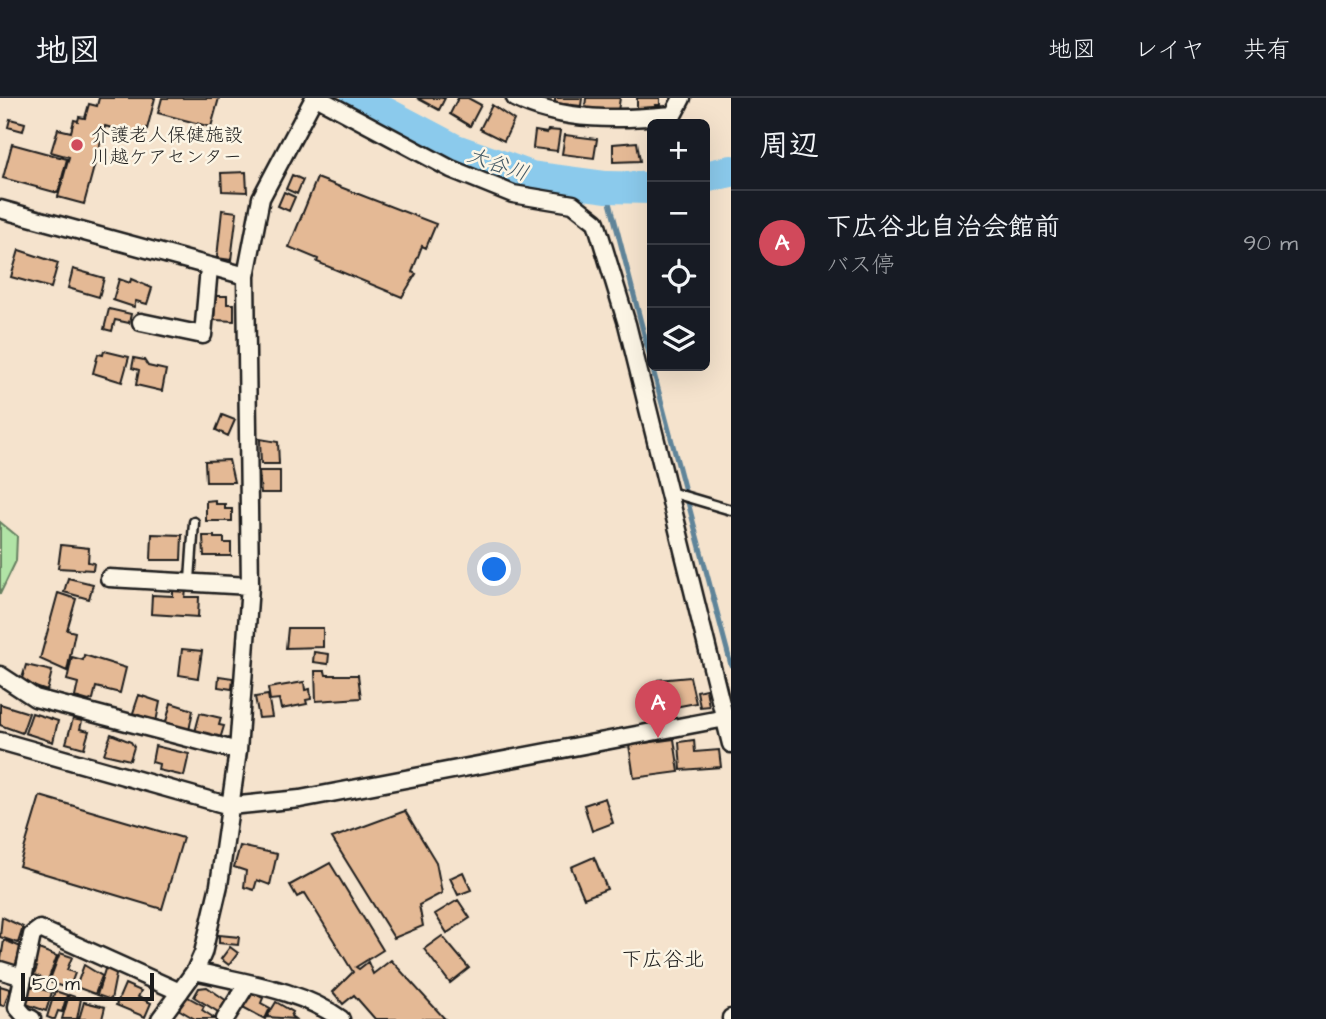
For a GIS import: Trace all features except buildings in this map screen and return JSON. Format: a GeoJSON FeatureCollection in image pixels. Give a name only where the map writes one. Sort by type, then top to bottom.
{"type":"FeatureCollection","features":[{"type":"Feature","properties":{"kind":"street"},"geometry":{"type":"LineString","coordinates":[[160,1019],[195,971],[203,953],[219,886],[238,751],[250,586],[246,276],[261,198],[316,98],[451,169],[513,194],[573,204],[596,222],[627,324],[667,492],[727,717],[731,744]]}},
{"type":"Feature","properties":{"kind":"street"},"geometry":{"type":"LineString","coordinates":[[515,98],[536,109],[619,120],[673,114],[682,98]]}},
{"type":"Feature","properties":{"kind":"street"},"geometry":{"type":"LineString","coordinates":[[0,209],[246,276]]}},
{"type":"Feature","properties":{"kind":"street"},"geometry":{"type":"LineString","coordinates":[[141,322],[203,335],[209,268]]}},
{"type":"Feature","properties":{"kind":"street"},"geometry":{"type":"LineString","coordinates":[[109,578],[190,580],[250,586]]}},
{"type":"Feature","properties":{"kind":"street"},"geometry":{"type":"LineString","coordinates":[[0,675],[35,698],[238,751]]}},
{"type":"Feature","properties":{"kind":"street"},"geometry":{"type":"LineString","coordinates":[[0,741],[230,806],[300,799],[727,717]]}},
{"type":"Feature","properties":{"kind":"street"},"geometry":{"type":"LineString","coordinates":[[32,1019],[24,1016],[17,1007],[32,935],[40,929],[180,992]]}},
{"type":"Feature","properties":{"kind":"street"},"geometry":{"type":"LineString","coordinates":[[0,970],[23,977]]}},
{"type":"Feature","properties":{"kind":"street"},"geometry":{"type":"LineString","coordinates":[[195,971],[247,984],[341,1019]]}},
{"type":"Feature","properties":{"kind":"street"},"geometry":{"type":"LineString","coordinates":[[225,1019],[247,984]]}},
{"type":"Feature","properties":{"kind":"lane"},"geometry":{"type":"LineString","coordinates":[[667,492],[731,510]]}},
{"type":"Feature","properties":{"kind":"lane"},"geometry":{"type":"LineString","coordinates":[[190,580],[194,522]]}},
{"type":"Feature","properties":{"kind":"green space"},"geometry":{"type":"Polygon","coordinates":[[[0,522],[17,536],[16,561],[0,594],[0,522]]]}},
{"type":"Feature","properties":{"kind":"waterway","name":"大谷川"},"geometry":{"type":"LineString","coordinates":[[357,98],[453,149],[531,177],[606,187],[647,188]]}},
{"type":"Feature","properties":{"kind":"waterway","name":"大谷川"},"geometry":{"type":"LineString","coordinates":[[710,176],[731,171]]}},
{"type":"Feature","properties":{"kind":"waterway"},"geometry":{"type":"LineString","coordinates":[[606,187],[647,346]]}},
{"type":"Feature","properties":{"kind":"waterway"},"geometry":{"type":"LineString","coordinates":[[653,371],[731,665]]}},
{"type":"Feature","properties":{"kind":"place","name":"介護老人保健施設 川越ケアセンター"},"geometry":{"type":"Point","coordinates":[77,145]}},
{"type":"Feature","properties":{"kind":"place","name":"下広谷北自治会館前"},"geometry":{"type":"Point","coordinates":[658,738]}},
{"type":"Feature","properties":{"kind":"district","name":"下広谷北"},"geometry":{"type":"Point","coordinates":[663,959]}}]}
